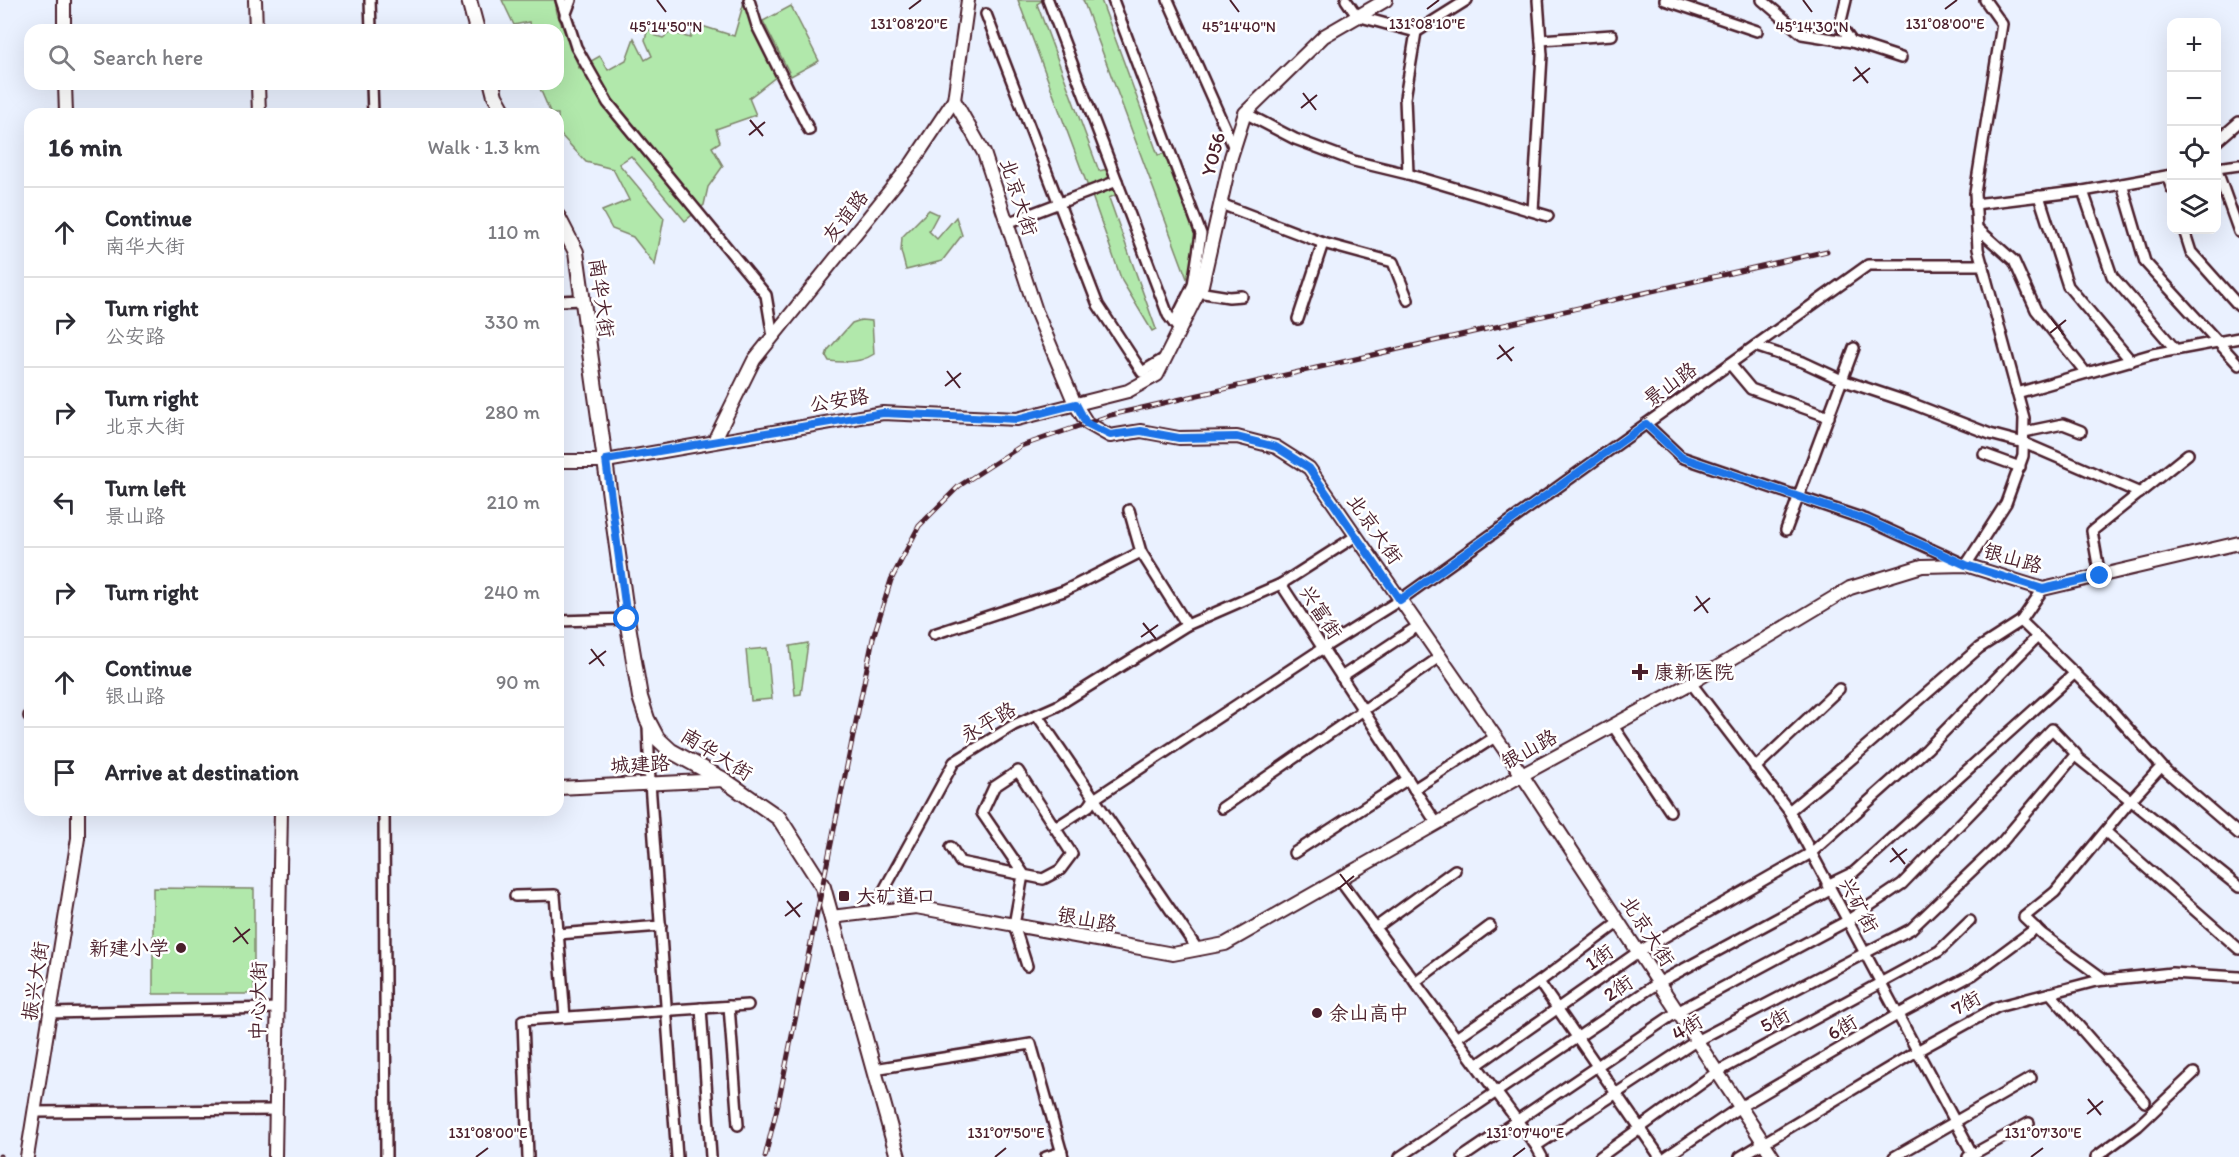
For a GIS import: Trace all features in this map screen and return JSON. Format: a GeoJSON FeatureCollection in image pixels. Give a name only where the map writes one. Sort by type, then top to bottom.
{"type":"FeatureCollection","features":[{"type":"Feature","properties":{"kind":"main road"},"geometry":{"type":"LineString","coordinates":[[469,0],[475,24]]}},
{"type":"Feature","properties":{"kind":"main road"},"geometry":{"type":"LineString","coordinates":[[494,90],[502,108]]}},
{"type":"Feature","properties":{"kind":"main road","name":"南华大街"},"geometry":{"type":"LineString","coordinates":[[564,229],[576,252],[627,619],[640,697],[647,719],[657,738],[671,751],[724,780],[780,818],[823,887],[898,1157]]}},
{"type":"Feature","properties":{"kind":"street"},"geometry":{"type":"LineString","coordinates":[[64,0],[64,24]]}},
{"type":"Feature","properties":{"kind":"street"},"geometry":{"type":"LineString","coordinates":[[255,0],[256,24]]}},
{"type":"Feature","properties":{"kind":"street"},"geometry":{"type":"LineString","coordinates":[[370,0],[371,24]]}},
{"type":"Feature","properties":{"kind":"street"},"geometry":{"type":"LineString","coordinates":[[561,0],[576,48],[608,103],[766,295],[773,337]]}},
{"type":"Feature","properties":{"kind":"street"},"geometry":{"type":"LineString","coordinates":[[566,16],[571,0]]}},
{"type":"Feature","properties":{"kind":"street"},"geometry":{"type":"LineString","coordinates":[[749,0],[757,26],[809,130]]}},
{"type":"Feature","properties":{"kind":"street","name":"友谊路"},"geometry":{"type":"LineString","coordinates":[[714,441],[754,360],[912,163],[954,100],[968,0]]}},
{"type":"Feature","properties":{"kind":"street"},"geometry":{"type":"LineString","coordinates":[[1048,0],[1168,315],[1177,327]]}},
{"type":"Feature","properties":{"kind":"street"},"geometry":{"type":"LineString","coordinates":[[1113,0],[1201,234],[1193,285],[1177,327]]}},
{"type":"Feature","properties":{"kind":"street"},"geometry":{"type":"LineString","coordinates":[[1168,0],[1234,148]]}},
{"type":"Feature","properties":{"kind":"street"},"geometry":{"type":"LineString","coordinates":[[1346,0],[1357,16],[1416,32],[1467,0]]}},
{"type":"Feature","properties":{"kind":"street","name":"Y056"},"geometry":{"type":"LineString","coordinates":[[1157,375],[1177,327],[1198,292],[1245,113],[1324,36],[1386,0]]}},
{"type":"Feature","properties":{"kind":"street"},"geometry":{"type":"LineString","coordinates":[[1533,211],[1542,55],[1538,0]]}},
{"type":"Feature","properties":{"kind":"street"},"geometry":{"type":"LineString","coordinates":[[1665,0],[1757,31]]}},
{"type":"Feature","properties":{"kind":"street"},"geometry":{"type":"LineString","coordinates":[[1762,0],[1803,34],[1852,42],[1900,58]]}},
{"type":"Feature","properties":{"kind":"street"},"geometry":{"type":"LineString","coordinates":[[1846,0],[1840,25],[1852,42]]}},
{"type":"Feature","properties":{"kind":"street"},"geometry":{"type":"LineString","coordinates":[[1646,424],[1681,457],[1867,520],[1966,565],[2006,503],[2024,456],[2024,418],[1978,249],[1975,193],[2002,24],[1985,0]]}},
{"type":"Feature","properties":{"kind":"street"},"geometry":{"type":"LineString","coordinates":[[986,14],[1098,305],[1142,372],[1166,358]]}},
{"type":"Feature","properties":{"kind":"street"},"geometry":{"type":"LineString","coordinates":[[1408,174],[1405,98],[1416,32]]}},
{"type":"Feature","properties":{"kind":"street"},"geometry":{"type":"LineString","coordinates":[[1541,40],[1612,35]]}},
{"type":"Feature","properties":{"kind":"street"},"geometry":{"type":"LineString","coordinates":[[65,90],[66,108]]}},
{"type":"Feature","properties":{"kind":"street"},"geometry":{"type":"LineString","coordinates":[[258,90],[259,108]]}},
{"type":"Feature","properties":{"kind":"street"},"geometry":{"type":"LineString","coordinates":[[372,90],[373,108]]}},
{"type":"Feature","properties":{"kind":"street","name":"北京大街"},"geometry":{"type":"LineString","coordinates":[[954,100],[984,153],[1036,311],[1086,423],[1110,435],[1141,431],[1179,438],[1237,437],[1276,447],[1309,468],[1522,776],[1773,1157]]}},
{"type":"Feature","properties":{"kind":"street"},"geometry":{"type":"LineString","coordinates":[[1245,113],[1295,139],[1344,157],[1548,216]]}},
{"type":"Feature","properties":{"kind":"street"},"geometry":{"type":"LineString","coordinates":[[2221,138],[2239,122]]}},
{"type":"Feature","properties":{"kind":"street"},"geometry":{"type":"LineString","coordinates":[[2221,167],[2239,165]]}},
{"type":"Feature","properties":{"kind":"street"},"geometry":{"type":"LineString","coordinates":[[1976,204],[2083,191],[2167,176]]}},
{"type":"Feature","properties":{"kind":"street"},"geometry":{"type":"LineString","coordinates":[[2221,179],[2239,232]]}},
{"type":"Feature","properties":{"kind":"street"},"geometry":{"type":"LineString","coordinates":[[1007,223],[1117,181]]}},
{"type":"Feature","properties":{"kind":"street"},"geometry":{"type":"LineString","coordinates":[[2122,184],[2145,262],[2239,365]]}},
{"type":"Feature","properties":{"kind":"street"},"geometry":{"type":"LineString","coordinates":[[2083,191],[2112,276],[2176,350]]}},
{"type":"Feature","properties":{"kind":"street"},"geometry":{"type":"LineString","coordinates":[[2038,196],[2068,286],[2130,361]]}},
{"type":"Feature","properties":{"kind":"street"},"geometry":{"type":"LineString","coordinates":[[1221,204],[1323,243],[1393,262],[1408,300]]}},
{"type":"Feature","properties":{"kind":"street"},"geometry":{"type":"LineString","coordinates":[[1977,228],[2014,261],[2036,310],[2086,373]]}},
{"type":"Feature","properties":{"kind":"street"},"geometry":{"type":"LineString","coordinates":[[2185,234],[2191,252],[2239,306]]}},
{"type":"Feature","properties":{"kind":"street"},"geometry":{"type":"LineString","coordinates":[[1298,319],[1323,243]]}},
{"type":"Feature","properties":{"kind":"street","name":"景山路"},"geometry":{"type":"LineString","coordinates":[[1055,828],[1089,806],[1094,799],[1400,600],[1868,265],[1983,265]]}},
{"type":"Feature","properties":{"kind":"street"},"geometry":{"type":"LineString","coordinates":[[1198,292],[1229,297],[1242,296]]}},
{"type":"Feature","properties":{"kind":"street"},"geometry":{"type":"LineString","coordinates":[[564,301],[583,300]]}},
{"type":"Feature","properties":{"kind":"street"},"geometry":{"type":"LineString","coordinates":[[2017,393],[2130,361],[2239,338]]}},
{"type":"Feature","properties":{"kind":"street"},"geometry":{"type":"LineString","coordinates":[[1755,346],[1803,362],[1842,380],[1908,402],[1990,434],[2024,443],[2140,493]]}},
{"type":"Feature","properties":{"kind":"street"},"geometry":{"type":"LineString","coordinates":[[1786,530],[1854,348]]}},
{"type":"Feature","properties":{"kind":"street"},"geometry":{"type":"LineString","coordinates":[[1730,364],[1751,389],[1829,417]]}},
{"type":"Feature","properties":{"kind":"street","name":"公安路"},"geometry":{"type":"LineString","coordinates":[[564,461],[606,460],[883,413],[1017,419],[1128,391],[1157,375]]}},
{"type":"Feature","properties":{"kind":"street"},"geometry":{"type":"LineString","coordinates":[[2024,432],[2063,424],[2081,431]]}},
{"type":"Feature","properties":{"kind":"street"},"geometry":{"type":"LineString","coordinates":[[1984,454],[2020,467]]}},
{"type":"Feature","properties":{"kind":"street"},"geometry":{"type":"LineString","coordinates":[[2100,576],[2092,531],[2188,454]]}},
{"type":"Feature","properties":{"kind":"street"},"geometry":{"type":"LineString","coordinates":[[1128,510],[1141,552],[1187,625]]}},
{"type":"Feature","properties":{"kind":"street"},"geometry":{"type":"LineString","coordinates":[[1281,584],[1356,536]]}},
{"type":"Feature","properties":{"kind":"street","name":"银山路"},"geometry":{"type":"LineString","coordinates":[[831,917],[916,907],[1173,954],[1225,944],[1691,683],[1850,588],[1923,566],[1966,565],[2043,589],[2239,543]]}},
{"type":"Feature","properties":{"kind":"street"},"geometry":{"type":"LineString","coordinates":[[934,634],[1064,591],[1141,552]]}},
{"type":"Feature","properties":{"kind":"street","name":"兴富街"},"geometry":{"type":"LineString","coordinates":[[1187,625],[1281,584],[1437,824]]}},
{"type":"Feature","properties":{"kind":"street"},"geometry":{"type":"LineString","coordinates":[[1789,811],[1978,648],[2021,621],[2043,589]]}},
{"type":"Feature","properties":{"kind":"street"},"geometry":{"type":"LineString","coordinates":[[564,621],[627,619]]}},
{"type":"Feature","properties":{"kind":"street"},"geometry":{"type":"LineString","coordinates":[[2021,621],[2105,703],[2162,767],[2239,834]]}},
{"type":"Feature","properties":{"kind":"street","name":"永平路"},"geometry":{"type":"LineString","coordinates":[[872,912],[954,762],[1014,725],[1058,706],[1187,625]]}},
{"type":"Feature","properties":{"kind":"street"},"geometry":{"type":"LineString","coordinates":[[1341,677],[1418,626]]}},
{"type":"Feature","properties":{"kind":"street","name":"1街"},"geometry":{"type":"LineString","coordinates":[[1477,1065],[1638,952],[1811,853],[1927,748],[2037,637]]}},
{"type":"Feature","properties":{"kind":"street"},"geometry":{"type":"LineString","coordinates":[[1222,808],[1440,657]]}},
{"type":"Feature","properties":{"kind":"street","name":"2街"},"geometry":{"type":"LineString","coordinates":[[1400,1157],[1658,983],[1854,872],[2074,673]]}},
{"type":"Feature","properties":{"kind":"street","name":"兴矿街"},"geometry":{"type":"LineString","coordinates":[[1691,683],[1789,811],[1971,1156]]}},
{"type":"Feature","properties":{"kind":"street"},"geometry":{"type":"LineString","coordinates":[[1755,768],[1839,688]]}},
{"type":"Feature","properties":{"kind":"street"},"geometry":{"type":"LineString","coordinates":[[1036,715],[1198,950]]}},
{"type":"Feature","properties":{"kind":"street"},"geometry":{"type":"LineString","coordinates":[[647,719],[677,1157]]}},
{"type":"Feature","properties":{"kind":"street"},"geometry":{"type":"LineString","coordinates":[[1613,726],[1670,812]]}},
{"type":"Feature","properties":{"kind":"street","name":"4街"},"geometry":{"type":"LineString","coordinates":[[1536,1146],[1696,1041],[1864,952],[1911,930],[2003,841],[2076,754],[2052,729],[1902,884],[1847,921]]}},
{"type":"Feature","properties":{"kind":"street"},"geometry":{"type":"LineString","coordinates":[[1414,789],[1495,737]]}},
{"type":"Feature","properties":{"kind":"street"},"geometry":{"type":"LineString","coordinates":[[2079,759],[2239,887]]}},
{"type":"Feature","properties":{"kind":"street"},"geometry":{"type":"LineString","coordinates":[[2105,980],[2036,928],[2024,916],[2055,892],[2162,767]]}},
{"type":"Feature","properties":{"kind":"street"},"geometry":{"type":"LineString","coordinates":[[951,847],[960,862],[1023,875],[1043,879],[1060,870],[1072,854],[1018,771],[994,787],[982,813],[1023,873],[1023,875],[1014,925],[1027,966]]}},
{"type":"Feature","properties":{"kind":"street"},"geometry":{"type":"LineString","coordinates":[[1294,853],[1408,779]]}},
{"type":"Feature","properties":{"kind":"street","name":"城建路"},"geometry":{"type":"LineString","coordinates":[[564,788],[724,780]]}},
{"type":"Feature","properties":{"kind":"street","name":"振兴大街"},"geometry":{"type":"LineString","coordinates":[[27,1157],[78,838],[78,816]]}},
{"type":"Feature","properties":{"kind":"street","name":"中心大街"},"geometry":{"type":"LineString","coordinates":[[275,1157],[280,816]]}},
{"type":"Feature","properties":{"kind":"street"},"geometry":{"type":"LineString","coordinates":[[384,816],[386,1157]]}},
{"type":"Feature","properties":{"kind":"street"},"geometry":{"type":"LineString","coordinates":[[2106,832],[2239,948]]}},
{"type":"Feature","properties":{"kind":"street"},"geometry":{"type":"LineString","coordinates":[[1375,928],[1455,870]]}},
{"type":"Feature","properties":{"kind":"street"},"geometry":{"type":"LineString","coordinates":[[1339,879],[1518,1121],[1542,1157]]}},
{"type":"Feature","properties":{"kind":"street"},"geometry":{"type":"LineString","coordinates":[[515,896],[555,895],[565,1017]]}},
{"type":"Feature","properties":{"kind":"street"},"geometry":{"type":"LineString","coordinates":[[1463,1157],[1677,1012],[1847,921]]}},
{"type":"Feature","properties":{"kind":"street","name":"5街"},"geometry":{"type":"LineString","coordinates":[[1600,1157],[1717,1072],[1939,951],[1970,921]]}},
{"type":"Feature","properties":{"kind":"street"},"geometry":{"type":"LineString","coordinates":[[1456,1038],[1539,982],[1618,922]]}},
{"type":"Feature","properties":{"kind":"street"},"geometry":{"type":"LineString","coordinates":[[558,934],[661,926]]}},
{"type":"Feature","properties":{"kind":"street"},"geometry":{"type":"LineString","coordinates":[[1415,982],[1490,926]]}},
{"type":"Feature","properties":{"kind":"street","name":"6街"},"geometry":{"type":"LineString","coordinates":[[1666,1157],[1740,1107],[1897,1015],[1974,974],[2036,928]]}},
{"type":"Feature","properties":{"kind":"street","name":"7街"},"geometry":{"type":"LineString","coordinates":[[1740,1157],[1917,1051],[1996,1007],[2105,980],[2172,973],[2239,977]]}},
{"type":"Feature","properties":{"kind":"street"},"geometry":{"type":"LineString","coordinates":[[1539,982],[1660,1157]]}},
{"type":"Feature","properties":{"kind":"street"},"geometry":{"type":"LineString","coordinates":[[2050,993],[2145,1102]]}},
{"type":"Feature","properties":{"kind":"street"},"geometry":{"type":"LineString","coordinates":[[528,1157],[523,1020],[748,1005]]}},
{"type":"Feature","properties":{"kind":"street"},"geometry":{"type":"LineString","coordinates":[[729,1006],[738,1125]]}},
{"type":"Feature","properties":{"kind":"street"},"geometry":{"type":"LineString","coordinates":[[50,1013],[278,1008]]}},
{"type":"Feature","properties":{"kind":"street"},"geometry":{"type":"LineString","coordinates":[[701,1008],[711,1157]]}},
{"type":"Feature","properties":{"kind":"street"},"geometry":{"type":"LineString","coordinates":[[874,1070],[1031,1044],[1062,1154],[1046,1157]]}},
{"type":"Feature","properties":{"kind":"street"},"geometry":{"type":"LineString","coordinates":[[2096,1157],[2138,1126],[2194,1073]]}},
{"type":"Feature","properties":{"kind":"street"},"geometry":{"type":"LineString","coordinates":[[1894,1157],[2031,1078]]}},
{"type":"Feature","properties":{"kind":"street"},"geometry":{"type":"LineString","coordinates":[[34,1112],[276,1110]]}},
{"type":"Feature","properties":{"kind":"street"},"geometry":{"type":"LineString","coordinates":[[1971,1156],[2029,1123]]}},
{"type":"Feature","properties":{"kind":"green space"},"geometry":{"type":"Polygon","coordinates":[[[502,0],[555,0],[561,24],[530,24],[529,22],[514,24],[502,0]]]}},
{"type":"Feature","properties":{"kind":"green space"},"geometry":{"type":"Polygon","coordinates":[[[1018,0],[1043,0],[1037,4],[1099,171],[1108,169],[1110,175],[1108,179],[1088,187],[1018,0]]]}},
{"type":"Feature","properties":{"kind":"green space"},"geometry":{"type":"Polygon","coordinates":[[[1083,0],[1101,0],[1158,155],[1167,153],[1198,235],[1189,284],[1083,0]]]}},
{"type":"Feature","properties":{"kind":"green space"},"geometry":{"type":"Polygon","coordinates":[[[744,2],[777,76],[749,98],[756,115],[716,129],[720,142],[712,147],[723,166],[708,187],[704,205],[685,221],[631,156],[619,164],[664,218],[655,265],[633,237],[612,229],[602,211],[629,200],[613,169],[586,162],[564,138],[564,108],[548,108],[541,90],[564,90],[564,30],[579,68],[600,56],[608,70],[626,60],[634,38],[645,60],[652,56],[645,40],[648,28],[654,35],[663,38],[671,32],[690,38],[693,29],[701,31],[702,26],[734,36],[744,2]]]}},
{"type":"Feature","properties":{"kind":"green space"},"geometry":{"type":"Polygon","coordinates":[[[791,6],[819,61],[791,76],[763,21],[791,6]]]}},
{"type":"Feature","properties":{"kind":"green space"},"geometry":{"type":"Polygon","coordinates":[[[1113,189],[1118,194],[1109,198],[1156,329],[1152,331],[1122,281],[1092,196],[1113,189]]]}},
{"type":"Feature","properties":{"kind":"green space"},"geometry":{"type":"Polygon","coordinates":[[[929,210],[938,214],[929,231],[937,239],[956,217],[962,235],[942,261],[906,270],[901,251],[902,237],[929,210]]]}},
{"type":"Feature","properties":{"kind":"green space"},"geometry":{"type":"Polygon","coordinates":[[[861,320],[872,321],[874,354],[853,362],[829,361],[826,356],[828,350],[852,323],[861,320]]]}},
{"type":"Feature","properties":{"kind":"green space"},"geometry":{"type":"Polygon","coordinates":[[[808,643],[801,694],[795,695],[790,646],[808,643]]]}},
{"type":"Feature","properties":{"kind":"green space"},"geometry":{"type":"Polygon","coordinates":[[[767,648],[772,699],[751,701],[746,650],[767,648]]]}},
{"type":"Feature","properties":{"kind":"green space"},"geometry":{"type":"Polygon","coordinates":[[[153,888],[254,889],[254,994],[153,994],[153,888]]]}},
{"type":"Feature","properties":{"kind":"railway"},"geometry":{"type":"LineString","coordinates":[[765,1157],[778,1104],[873,638],[891,580],[919,526],[959,486],[1021,446],[1111,415],[1827,251]]}},
{"type":"Feature","properties":{"kind":"place","name":"康新医院"},"geometry":{"type":"Point","coordinates":[1640,672]}},
{"type":"Feature","properties":{"kind":"place","name":"大矿道口"},"geometry":{"type":"Point","coordinates":[844,896]}},
{"type":"Feature","properties":{"kind":"place","name":"新建小学"},"geometry":{"type":"Point","coordinates":[181,948]}},
{"type":"Feature","properties":{"kind":"place","name":"余山高中"},"geometry":{"type":"Point","coordinates":[1317,1013]}},
{"type":"Feature","properties":{"kind":"route"},"geometry":{"type":"LineString","coordinates":[[627,619],[606,460],[883,413],[1017,419],[1076,404],[1086,423],[1110,435],[1141,431],[1179,438],[1237,437],[1276,447],[1309,468],[1400,600],[1646,424],[1681,457],[1867,520],[1966,565],[2043,589],[2100,576]]}}]}
